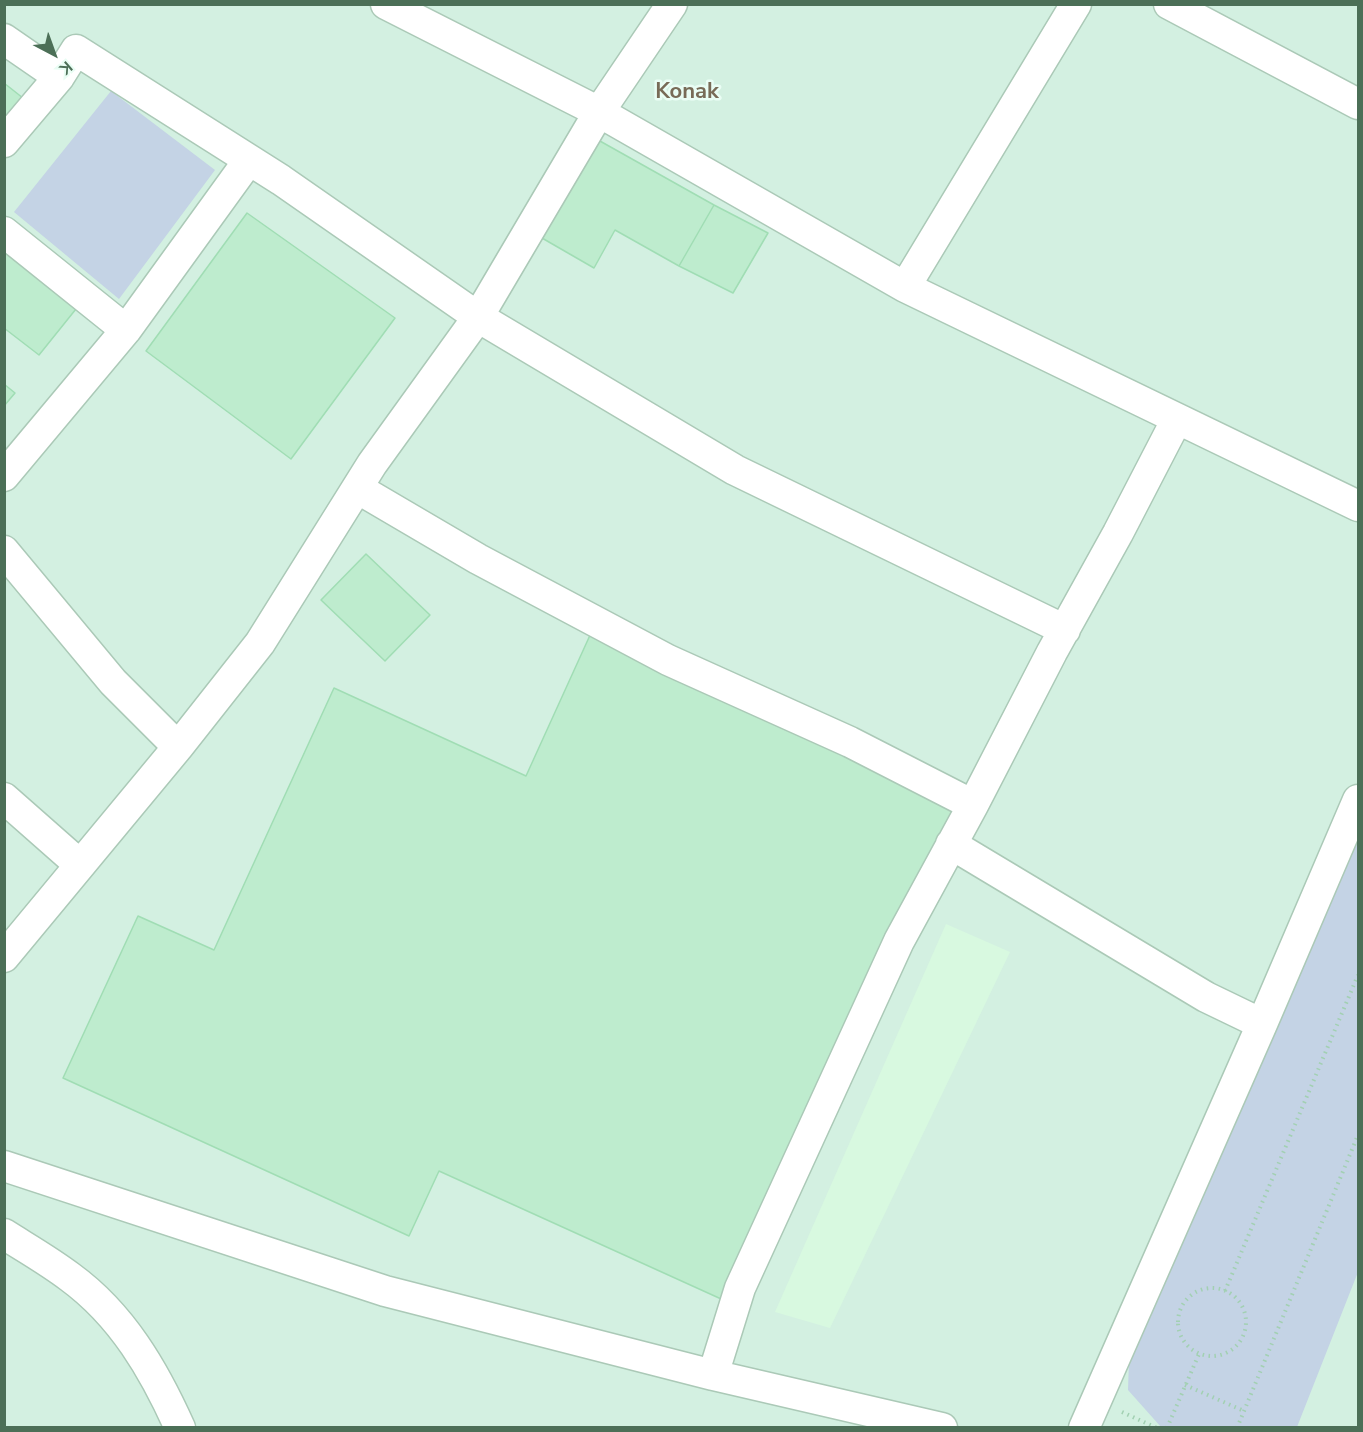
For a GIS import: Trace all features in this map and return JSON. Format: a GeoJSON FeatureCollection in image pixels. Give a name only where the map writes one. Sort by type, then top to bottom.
{"type":"FeatureCollection","features":[{"type":"Feature","properties":{"kind":"street"},"geometry":{"type":"LineString","coordinates":[[386,4],[599,112],[905,287],[1359,506]]}},
{"type":"Feature","properties":{"kind":"street"},"geometry":{"type":"LineString","coordinates":[[4,957],[178,747],[260,643],[357,488],[478,317],[599,112],[672,4]]}},
{"type":"Feature","properties":{"kind":"street"},"geometry":{"type":"LineString","coordinates":[[905,287],[1076,4]]}},
{"type":"Feature","properties":{"kind":"street"},"geometry":{"type":"LineString","coordinates":[[1169,4],[1359,104]]}},
{"type":"Feature","properties":{"kind":"street"},"geometry":{"type":"LineString","coordinates":[[4,39],[59,76]]}},
{"type":"Feature","properties":{"kind":"street"},"geometry":{"type":"LineString","coordinates":[[4,142],[59,76],[76,50],[291,186],[478,317],[735,471],[1065,630]]}},
{"type":"Feature","properties":{"kind":"street"},"geometry":{"type":"LineString","coordinates":[[4,476],[126,330],[249,160]]}},
{"type":"Feature","properties":{"kind":"street"},"geometry":{"type":"LineString","coordinates":[[4,232],[126,330]]}},
{"type":"Feature","properties":{"kind":"street"},"geometry":{"type":"LineString","coordinates":[[713,1375],[740,1288],[899,941],[1118,533],[1176,419]]}},
{"type":"Feature","properties":{"kind":"street"},"geometry":{"type":"LineString","coordinates":[[357,488],[478,559],[668,660],[850,742],[973,805]]}},
{"type":"Feature","properties":{"kind":"street"},"geometry":{"type":"LineString","coordinates":[[4,551],[114,682],[178,747]]}},
{"type":"Feature","properties":{"kind":"street"},"geometry":{"type":"LineString","coordinates":[[4,798],[80,865]]}},
{"type":"Feature","properties":{"kind":"street"},"geometry":{"type":"LineString","coordinates":[[1084,1428],[1359,800]]}},
{"type":"Feature","properties":{"kind":"street"},"geometry":{"type":"LineString","coordinates":[[951,844],[1206,997],[1262,1024]]}},
{"type":"Feature","properties":{"kind":"street"},"geometry":{"type":"LineString","coordinates":[[4,1166],[385,1291],[713,1375],[942,1428]]}},
{"type":"Feature","properties":{"kind":"street"},"geometry":{"type":"LineString","coordinates":[[4,1234],[71,1277],[105,1307],[131,1338],[154,1373],[180,1428]]}},
{"type":"Feature","properties":{"kind":"path"},"geometry":{"type":"LineString","coordinates":[[1225,1291],[1359,975]]}},
{"type":"Feature","properties":{"kind":"path"},"geometry":{"type":"LineString","coordinates":[[1237,1428],[1359,1135]]}},
{"type":"Feature","properties":{"kind":"path"},"geometry":{"type":"LineString","coordinates":[[1215,1288],[1225,1291],[1242,1307],[1246,1318],[1245,1330],[1240,1341],[1222,1355],[1199,1354],[1188,1347],[1182,1339],[1178,1319],[1180,1309],[1194,1293],[1215,1288]]}},
{"type":"Feature","properties":{"kind":"path"},"geometry":{"type":"LineString","coordinates":[[1167,1428],[1199,1354]]}},
{"type":"Feature","properties":{"kind":"path"},"geometry":{"type":"LineString","coordinates":[[1185,1385],[1244,1411]]}},
{"type":"Feature","properties":{"kind":"path"},"geometry":{"type":"LineString","coordinates":[[1096,1400],[1157,1428]]}},
{"type":"Feature","properties":{"kind":"shaded area"},"geometry":{"type":"Polygon","coordinates":[[[5,5],[1358,5],[1358,1427],[5,1427],[5,5]]]}},
{"type":"Feature","properties":{"kind":"shaded area"},"geometry":{"type":"Polygon","coordinates":[[[111,91],[215,170],[119,299],[14,212],[111,91]]]}},
{"type":"Feature","properties":{"kind":"shaded area"},"geometry":{"type":"Polygon","coordinates":[[[1358,809],[1358,1272],[1297,1427],[1161,1427],[1128,1390],[1130,1330],[1358,809]]]}},
{"type":"Feature","properties":{"kind":"shaded area"},"geometry":{"type":"Polygon","coordinates":[[[946,924],[1010,952],[830,1328],[775,1312],[946,924]]]}},
{"type":"Feature","properties":{"kind":"building"},"geometry":{"type":"Polygon","coordinates":[[[4,83],[28,102],[4,130],[4,83]]]}},
{"type":"Feature","properties":{"kind":"building"},"geometry":{"type":"Polygon","coordinates":[[[591,136],[714,205],[679,266],[615,230],[594,268],[535,234],[591,136]]]}},
{"type":"Feature","properties":{"kind":"building"},"geometry":{"type":"Polygon","coordinates":[[[714,205],[768,233],[733,293],[679,266],[714,205]]]}},
{"type":"Feature","properties":{"kind":"building"},"geometry":{"type":"Polygon","coordinates":[[[247,213],[395,318],[291,459],[146,351],[247,213]]]}},
{"type":"Feature","properties":{"kind":"building"},"geometry":{"type":"Polygon","coordinates":[[[4,251],[76,309],[39,355],[4,328],[4,251]]]}},
{"type":"Feature","properties":{"kind":"building"},"geometry":{"type":"Polygon","coordinates":[[[4,384],[15,393],[4,406],[4,384]]]}},
{"type":"Feature","properties":{"kind":"building"},"geometry":{"type":"Polygon","coordinates":[[[366,554],[430,615],[385,661],[321,600],[366,554]]]}},
{"type":"Feature","properties":{"kind":"building"},"geometry":{"type":"Polygon","coordinates":[[[591,633],[961,802],[730,1303],[439,1171],[409,1236],[63,1078],[138,916],[214,950],[334,688],[526,776],[591,633]]]}},
{"type":"Feature","properties":{"kind":"district","name":"Konak"},"geometry":{"type":"Point","coordinates":[687,93]}}]}
